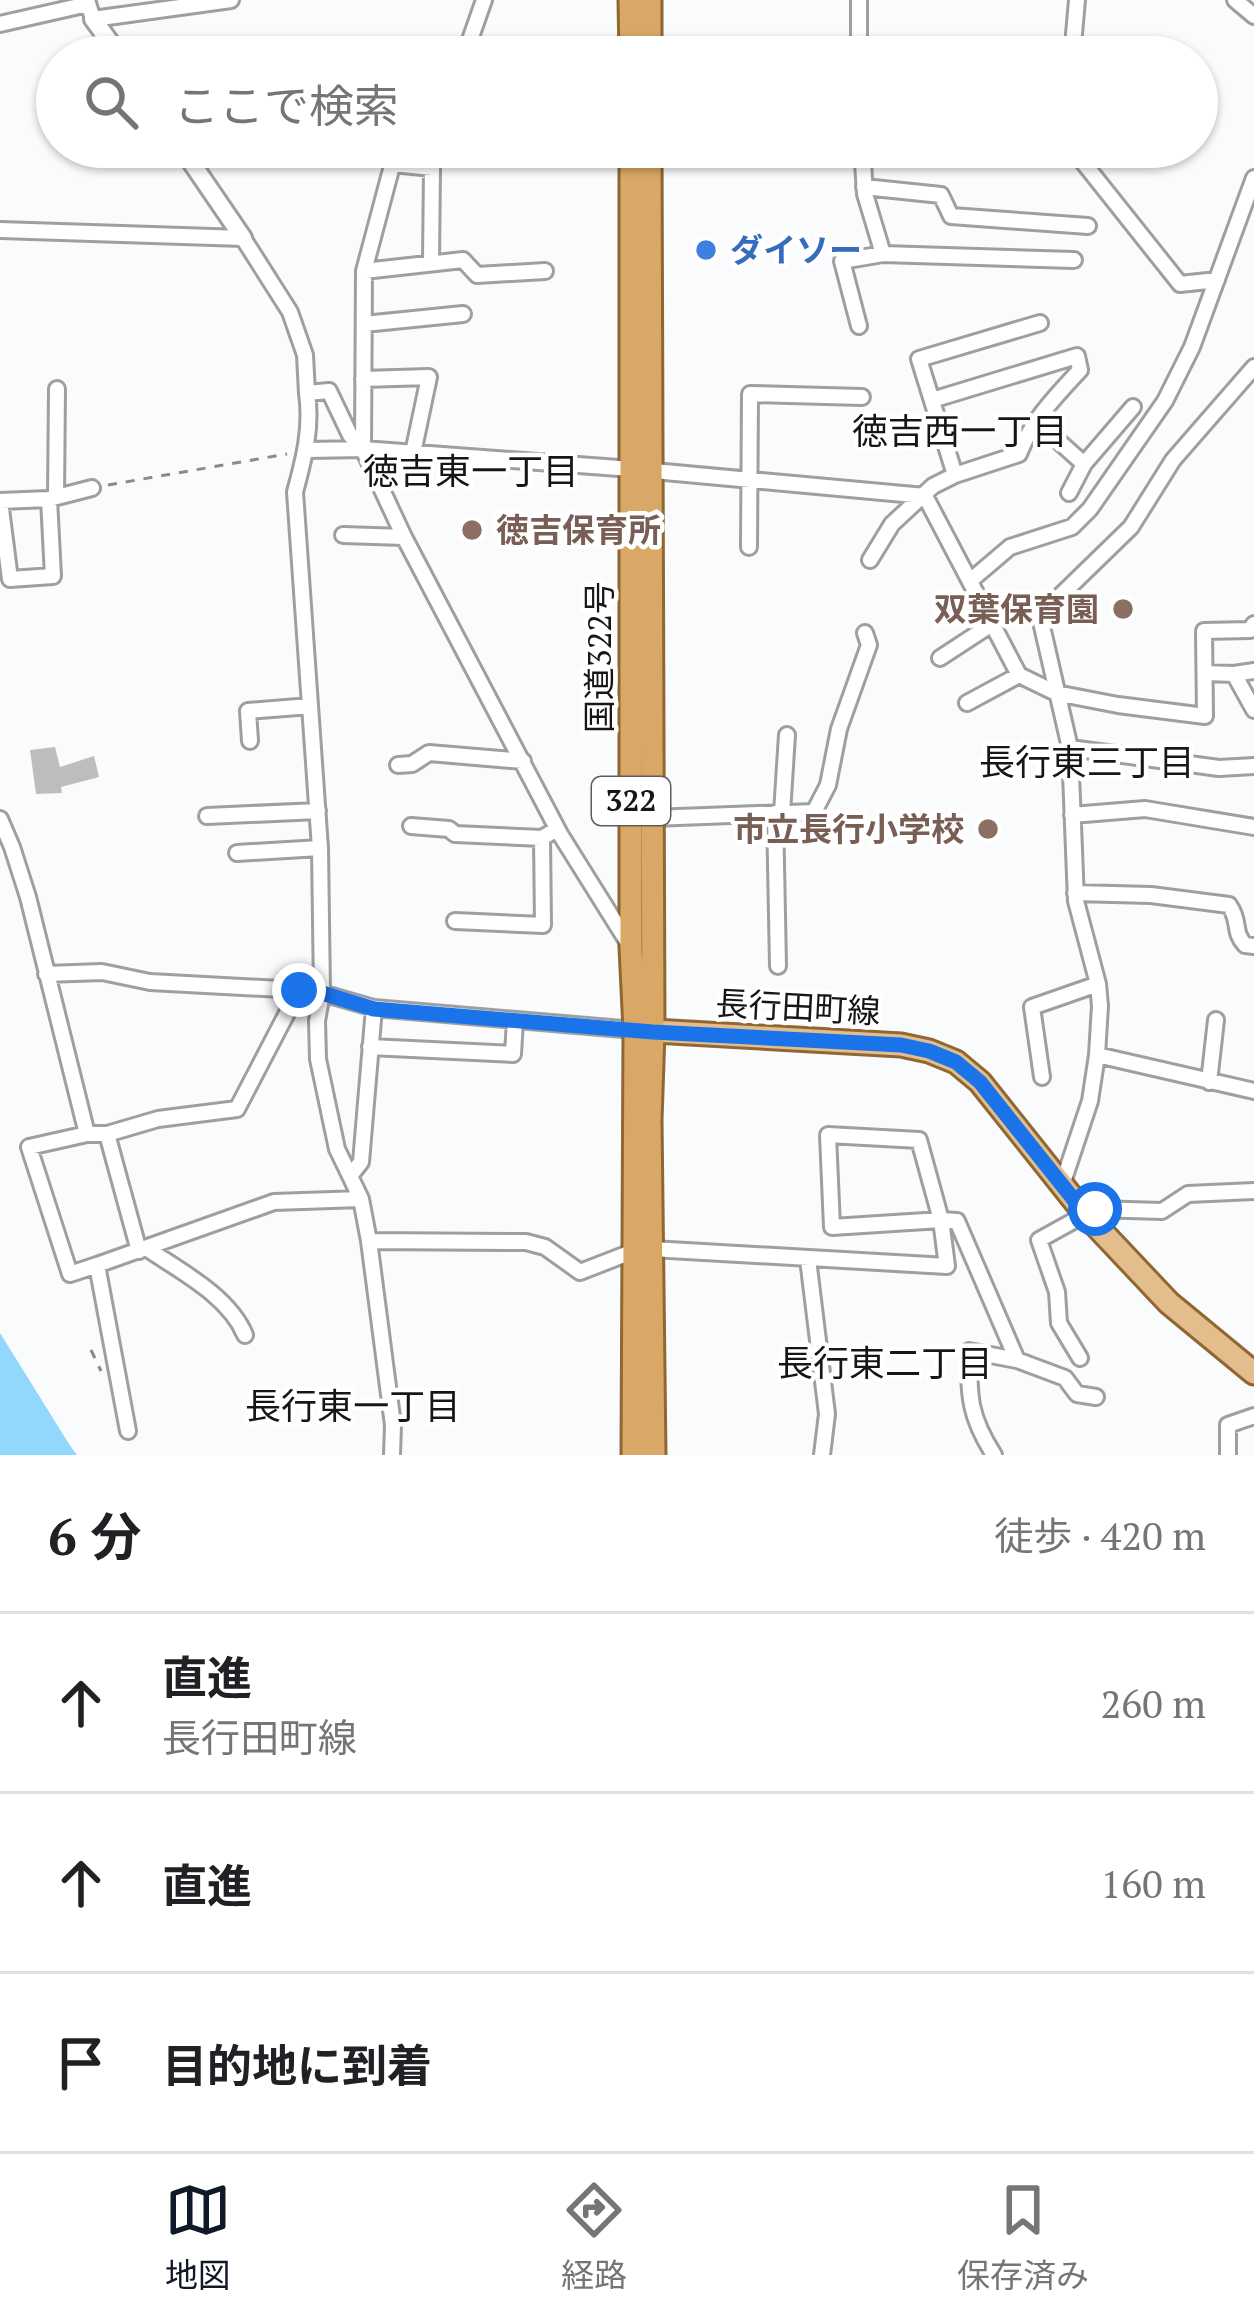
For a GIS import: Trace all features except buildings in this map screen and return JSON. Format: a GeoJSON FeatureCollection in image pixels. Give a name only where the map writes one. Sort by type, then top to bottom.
{"type":"FeatureCollection","features":[{"type":"Feature","properties":{"kind":"highway"},"geometry":{"type":"LineString","coordinates":[[631,0],[631,36]]}},
{"type":"Feature","properties":{"kind":"highway"},"geometry":{"type":"LineString","coordinates":[[650,0],[650,36]]}},
{"type":"Feature","properties":{"kind":"highway","name":"国道322号"},"geometry":{"type":"LineString","coordinates":[[632,168],[652,818],[644,1031]]}},
{"type":"Feature","properties":{"kind":"highway","name":"国道322号"},"geometry":{"type":"LineString","coordinates":[[633,1455],[650,1120],[644,1031],[631,947],[649,168]]}},
{"type":"Feature","properties":{"kind":"highway","name":"国道322号"},"geometry":{"type":"LineString","coordinates":[[643,1250],[653,1455]]}},
{"type":"Feature","properties":{"kind":"main road","name":"長行田町線"},"geometry":{"type":"LineString","coordinates":[[644,1031],[901,1045],[956,1062],[980,1082],[1061,1187],[1169,1303],[1254,1372]]}},
{"type":"Feature","properties":{"kind":"street"},"geometry":{"type":"LineString","coordinates":[[14,0],[18,20]]}},
{"type":"Feature","properties":{"kind":"street"},"geometry":{"type":"LineString","coordinates":[[0,24],[89,7],[231,0]]}},
{"type":"Feature","properties":{"kind":"street"},"geometry":{"type":"LineString","coordinates":[[471,36],[484,0]]}},
{"type":"Feature","properties":{"kind":"street"},"geometry":{"type":"LineString","coordinates":[[859,0],[859,36]]}},
{"type":"Feature","properties":{"kind":"street"},"geometry":{"type":"LineString","coordinates":[[1074,36],[1077,0]]}},
{"type":"Feature","properties":{"kind":"street"},"geometry":{"type":"LineString","coordinates":[[1235,0],[1254,16]]}},
{"type":"Feature","properties":{"kind":"street"},"geometry":{"type":"LineString","coordinates":[[89,7],[108,36]]}},
{"type":"Feature","properties":{"kind":"street"},"geometry":{"type":"LineString","coordinates":[[195,168],[290,313],[304,355],[310,408],[307,450],[295,492],[320,848],[318,1059],[337,1149],[361,1198],[393,1425],[392,1455]]}},
{"type":"Feature","properties":{"kind":"street"},"geometry":{"type":"LineString","coordinates":[[363,449],[364,271],[392,168]]}},
{"type":"Feature","properties":{"kind":"street"},"geometry":{"type":"LineString","coordinates":[[431,263],[432,168]]}},
{"type":"Feature","properties":{"kind":"street"},"geometry":{"type":"LineString","coordinates":[[863,168],[883,254]]}},
{"type":"Feature","properties":{"kind":"street"},"geometry":{"type":"LineString","coordinates":[[1087,168],[1180,284],[1217,280]]}},
{"type":"Feature","properties":{"kind":"street"},"geometry":{"type":"LineString","coordinates":[[970,581],[1010,547],[1072,527],[1090,508],[1165,400],[1192,347],[1254,178]]}},
{"type":"Feature","properties":{"kind":"street"},"geometry":{"type":"LineString","coordinates":[[864,187],[941,194],[951,216],[1088,226]]}},
{"type":"Feature","properties":{"kind":"street"},"geometry":{"type":"LineString","coordinates":[[0,230],[243,238]]}},
{"type":"Feature","properties":{"kind":"street"},"geometry":{"type":"LineString","coordinates":[[859,326],[842,261],[883,254],[1074,260]]}},
{"type":"Feature","properties":{"kind":"street"},"geometry":{"type":"LineString","coordinates":[[364,271],[463,260],[477,274],[545,271]]}},
{"type":"Feature","properties":{"kind":"street"},"geometry":{"type":"LineString","coordinates":[[364,324],[463,314]]}},
{"type":"Feature","properties":{"kind":"street"},"geometry":{"type":"LineString","coordinates":[[955,475],[919,359],[1040,323]]}},
{"type":"Feature","properties":{"kind":"street"},"geometry":{"type":"LineString","coordinates":[[870,560],[892,524],[933,486],[1019,454],[1036,421],[1080,370],[1076,356],[932,400]]}},
{"type":"Feature","properties":{"kind":"street"},"geometry":{"type":"LineString","coordinates":[[1061,1187],[1090,1101],[1100,1006],[1075,893],[1070,748],[1040,622],[1131,527],[1173,460],[1254,367]]}},
{"type":"Feature","properties":{"kind":"street"},"geometry":{"type":"LineString","coordinates":[[364,380],[429,377],[413,452]]}},
{"type":"Feature","properties":{"kind":"street"},"geometry":{"type":"LineString","coordinates":[[57,389],[52,498],[53,576],[10,579],[0,501],[52,498],[92,488]]}},
{"type":"Feature","properties":{"kind":"street"},"geometry":{"type":"LineString","coordinates":[[307,393],[329,391],[350,435],[363,449],[557,829],[631,947]]}},
{"type":"Feature","properties":{"kind":"street"},"geometry":{"type":"LineString","coordinates":[[748,547],[750,394],[862,397]]}},
{"type":"Feature","properties":{"kind":"street"},"geometry":{"type":"LineString","coordinates":[[1069,493],[1084,464],[1133,407]]}},
{"type":"Feature","properties":{"kind":"street"},"geometry":{"type":"LineString","coordinates":[[1036,421],[1084,464]]}},
{"type":"Feature","properties":{"kind":"street"},"geometry":{"type":"LineString","coordinates":[[307,450],[413,452],[925,496]]}},
{"type":"Feature","properties":{"kind":"street"},"geometry":{"type":"LineString","coordinates":[[925,496],[1019,675],[1056,693],[1205,716],[1204,631],[1250,630],[1254,624]]}},
{"type":"Feature","properties":{"kind":"street"},"geometry":{"type":"LineString","coordinates":[[343,536],[404,537]]}},
{"type":"Feature","properties":{"kind":"street"},"geometry":{"type":"LineString","coordinates":[[940,658],[992,624]]}},
{"type":"Feature","properties":{"kind":"street"},"geometry":{"type":"LineString","coordinates":[[652,818],[814,812],[828,785],[839,729],[869,645],[865,633]]}},
{"type":"Feature","properties":{"kind":"street"},"geometry":{"type":"LineString","coordinates":[[1204,673],[1254,671]]}},
{"type":"Feature","properties":{"kind":"street"},"geometry":{"type":"LineString","coordinates":[[1234,674],[1254,710]]}},
{"type":"Feature","properties":{"kind":"street"},"geometry":{"type":"LineString","coordinates":[[967,703],[1019,675]]}},
{"type":"Feature","properties":{"kind":"street"},"geometry":{"type":"LineString","coordinates":[[250,741],[248,711],[310,706]]}},
{"type":"Feature","properties":{"kind":"street"},"geometry":{"type":"LineString","coordinates":[[778,966],[778,813],[788,735]]}},
{"type":"Feature","properties":{"kind":"street"},"geometry":{"type":"LineString","coordinates":[[1070,748],[1219,768],[1254,766]]}},
{"type":"Feature","properties":{"kind":"street"},"geometry":{"type":"LineString","coordinates":[[398,765],[412,764],[430,753],[523,761]]}},
{"type":"Feature","properties":{"kind":"street"},"geometry":{"type":"LineString","coordinates":[[1072,815],[1145,809],[1254,827]]}},
{"type":"Feature","properties":{"kind":"street"},"geometry":{"type":"LineString","coordinates":[[207,816],[318,811]]}},
{"type":"Feature","properties":{"kind":"street"},"geometry":{"type":"LineString","coordinates":[[0,819],[28,897],[87,1134]]}},
{"type":"Feature","properties":{"kind":"street"},"geometry":{"type":"LineString","coordinates":[[411,826],[449,829],[455,834],[542,838],[557,829]]}},
{"type":"Feature","properties":{"kind":"street"},"geometry":{"type":"LineString","coordinates":[[455,921],[543,925],[542,838]]}},
{"type":"Feature","properties":{"kind":"street"},"geometry":{"type":"LineString","coordinates":[[237,853],[320,848]]}},
{"type":"Feature","properties":{"kind":"street"},"geometry":{"type":"LineString","coordinates":[[1075,893],[1151,895],[1228,905],[1237,916],[1237,936],[1245,945],[1254,946]]}},
{"type":"Feature","properties":{"kind":"street"},"geometry":{"type":"LineString","coordinates":[[46,974],[102,972],[150,982],[299,990],[374,1009],[644,1031]]}},
{"type":"Feature","properties":{"kind":"street"},"geometry":{"type":"LineString","coordinates":[[1042,1078],[1032,1007],[1098,984]]}},
{"type":"Feature","properties":{"kind":"street"},"geometry":{"type":"LineString","coordinates":[[299,990],[237,1109],[158,1118],[107,1135],[87,1134],[28,1147],[70,1274],[274,1202],[361,1198]]}},
{"type":"Feature","properties":{"kind":"street"},"geometry":{"type":"LineString","coordinates":[[350,1176],[361,1162],[374,1009]]}},
{"type":"Feature","properties":{"kind":"street"},"geometry":{"type":"LineString","coordinates":[[370,1048],[513,1054],[515,1020]]}},
{"type":"Feature","properties":{"kind":"street"},"geometry":{"type":"LineString","coordinates":[[1209,1082],[1216,1020]]}},
{"type":"Feature","properties":{"kind":"street"},"geometry":{"type":"LineString","coordinates":[[1097,1055],[1254,1091]]}},
{"type":"Feature","properties":{"kind":"street"},"geometry":{"type":"LineString","coordinates":[[107,1135],[142,1249],[211,1294],[239,1321],[245,1335]]}},
{"type":"Feature","properties":{"kind":"street"},"geometry":{"type":"LineString","coordinates":[[369,1241],[526,1242],[545,1247],[580,1273],[643,1250],[947,1266],[941,1220],[919,1140],[828,1136],[832,1227],[941,1220],[957,1221],[1018,1360]]}},
{"type":"Feature","properties":{"kind":"street"},"geometry":{"type":"LineString","coordinates":[[1080,1358],[1059,1323],[1057,1292],[1039,1240],[1095,1209],[1162,1211],[1188,1194],[1254,1191]]}},
{"type":"Feature","properties":{"kind":"street"},"geometry":{"type":"LineString","coordinates":[[808,1258],[827,1414],[822,1455]]}},
{"type":"Feature","properties":{"kind":"street"},"geometry":{"type":"LineString","coordinates":[[97,1265],[128,1431]]}},
{"type":"Feature","properties":{"kind":"street"},"geometry":{"type":"LineString","coordinates":[[994,1455],[975,1425],[969,1351],[1018,1360],[1065,1378],[1077,1394],[1096,1397]]}},
{"type":"Feature","properties":{"kind":"street"},"geometry":{"type":"LineString","coordinates":[[1228,1455],[1228,1425],[1254,1416]]}},
{"type":"Feature","properties":{"kind":"path"},"geometry":{"type":"LineString","coordinates":[[92,488],[307,450]]}},
{"type":"Feature","properties":{"kind":"water"},"geometry":{"type":"Polygon","coordinates":[[[0,1333],[69,1444],[77,1455],[0,1455],[0,1333]]]}},
{"type":"Feature","properties":{"kind":"place","name":"ダイソー"},"geometry":{"type":"Point","coordinates":[706,250]}},
{"type":"Feature","properties":{"kind":"place","name":"徳吉保育所"},"geometry":{"type":"Point","coordinates":[472,530]}},
{"type":"Feature","properties":{"kind":"place","name":"双葉保育園"},"geometry":{"type":"Point","coordinates":[1123,609]}},
{"type":"Feature","properties":{"kind":"place","name":"市立長行小学校"},"geometry":{"type":"Point","coordinates":[988,829]}},
{"type":"Feature","properties":{"kind":"district","name":"徳吉西一丁目"},"geometry":{"type":"Point","coordinates":[960,431]}},
{"type":"Feature","properties":{"kind":"district","name":"徳吉東一丁目"},"geometry":{"type":"Point","coordinates":[471,471]}},
{"type":"Feature","properties":{"kind":"district","name":"長行東三丁目"},"geometry":{"type":"Point","coordinates":[1087,762]}},
{"type":"Feature","properties":{"kind":"district","name":"長行東二丁目"},"geometry":{"type":"Point","coordinates":[885,1363]}},
{"type":"Feature","properties":{"kind":"district","name":"長行東一丁目"},"geometry":{"type":"Point","coordinates":[353,1406]}},
{"type":"Feature","properties":{"kind":"route"},"geometry":{"type":"LineString","coordinates":[[299,990],[374,1009],[653,1032],[901,1045],[929,1051],[956,1062],[980,1082],[1086,1215],[1095,1209]]}}]}
